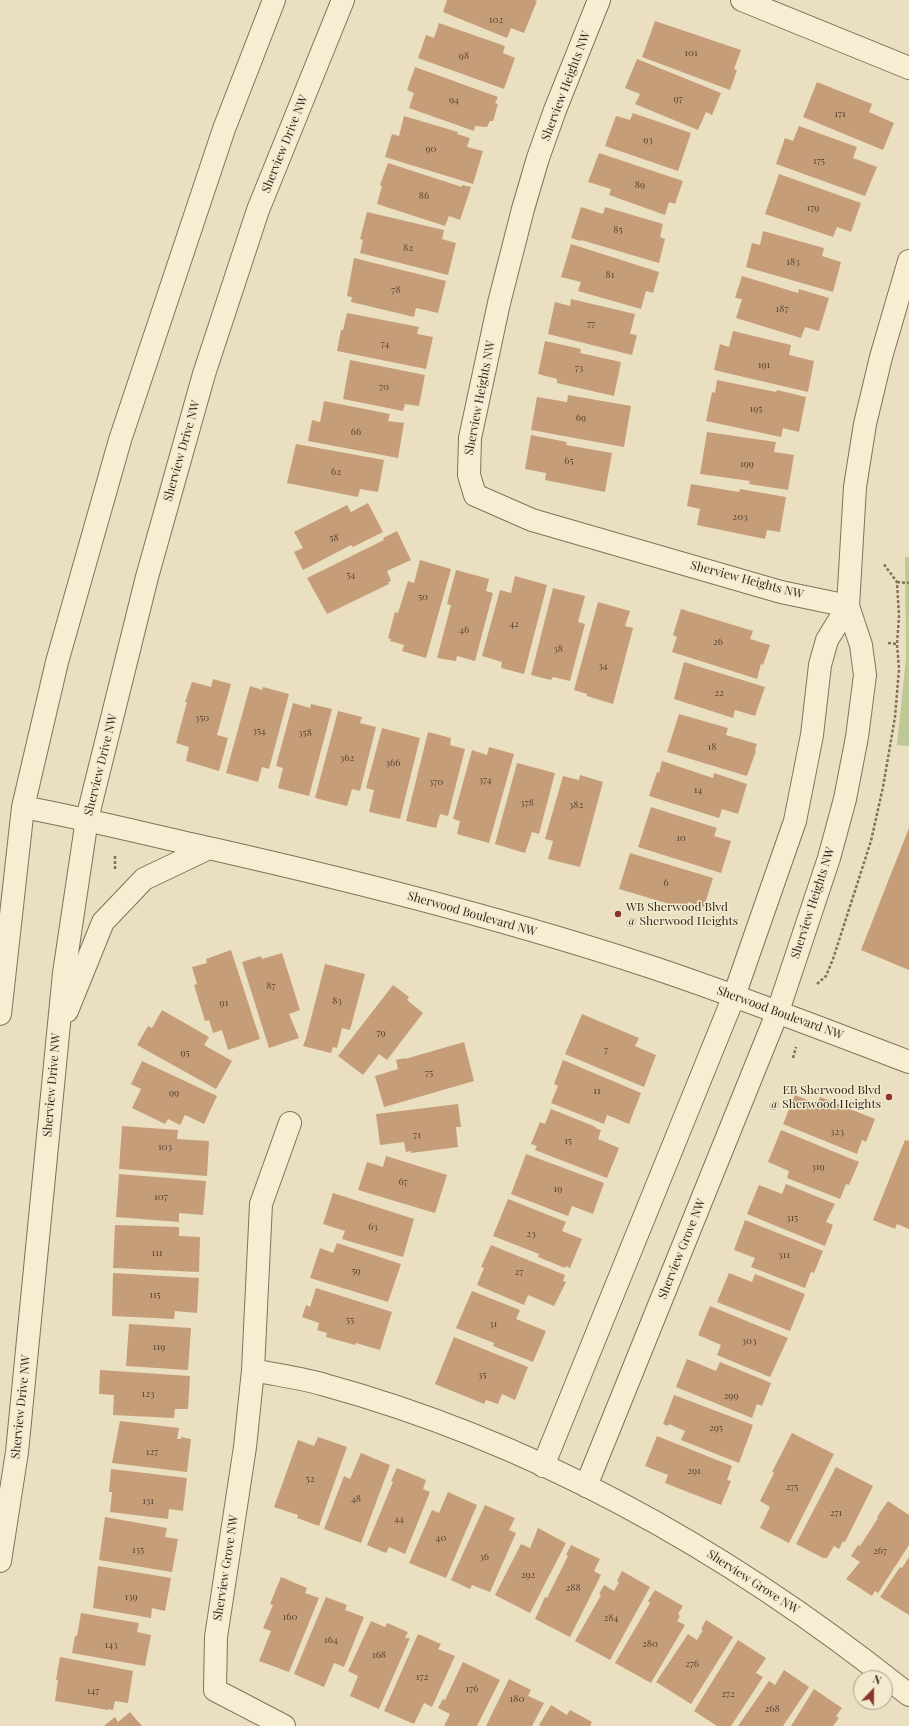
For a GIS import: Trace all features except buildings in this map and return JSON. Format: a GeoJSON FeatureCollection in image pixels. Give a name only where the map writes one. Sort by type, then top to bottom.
{"type":"FeatureCollection","features":[{"type":"Feature","properties":{"kind":"street"},"geometry":{"type":"LineString","coordinates":[[0,1014],[23,807],[57,662],[120,440],[224,129],[274,0]]}},
{"type":"Feature","properties":{"kind":"street","name":"Sherview Drive NW"},"geometry":{"type":"LineString","coordinates":[[0,1561],[17,1452],[64,973],[87,819],[146,578],[204,374],[258,210],[343,0]]}},
{"type":"Feature","properties":{"kind":"street","name":"Sherview Heights NW"},"geometry":{"type":"LineString","coordinates":[[599,0],[555,110],[538,158],[501,296],[470,438],[469,475],[475,495],[532,520],[781,592],[848,606]]}},
{"type":"Feature","properties":{"kind":"street"},"geometry":{"type":"LineString","coordinates":[[742,0],[909,68]]}},
{"type":"Feature","properties":{"kind":"street","name":"Sherview Heights NW"},"geometry":{"type":"LineString","coordinates":[[778,1011],[829,858],[845,799],[857,737],[865,675],[861,645],[848,606],[855,488],[865,424],[881,357],[909,261]]}},
{"type":"Feature","properties":{"kind":"street","name":"Sherview Heights NW"},"geometry":{"type":"LineString","coordinates":[[734,996],[794,821],[812,736],[820,665],[826,640],[848,606]]}},
{"type":"Feature","properties":{"kind":"street","name":"Sherwood Boulevard NW"},"geometry":{"type":"LineString","coordinates":[[23,807],[87,819],[327,875],[444,905],[574,943],[734,996],[778,1011],[909,1062]]}},
{"type":"Feature","properties":{"kind":"street"},"geometry":{"type":"LineString","coordinates":[[57,1035],[103,922],[144,879],[209,848]]}},
{"type":"Feature","properties":{"kind":"street"},"geometry":{"type":"LineString","coordinates":[[543,1466],[734,996]]}},
{"type":"Feature","properties":{"kind":"street","name":"Sherview Grove NW"},"geometry":{"type":"LineString","coordinates":[[586,1486],[778,1011]]}},
{"type":"Feature","properties":{"kind":"street","name":"Sherview Grove NW"},"geometry":{"type":"LineString","coordinates":[[284,1726],[215,1690],[216,1637],[245,1447],[252,1370],[261,1204],[290,1123]]}},
{"type":"Feature","properties":{"kind":"street","name":"Sherview Grove NW"},"geometry":{"type":"LineString","coordinates":[[252,1370],[324,1384],[398,1408],[471,1435],[586,1486],[658,1524],[729,1565],[797,1610],[863,1658],[909,1695]]}},
{"type":"Feature","properties":{"kind":"path"},"geometry":{"type":"LineString","coordinates":[[898,582],[909,583]]}},
{"type":"Feature","properties":{"kind":"green space"},"geometry":{"type":"Polygon","coordinates":[[[905,557],[909,557],[909,746],[897,745],[906,658],[905,557]]]}},
{"type":"Feature","properties":{"kind":"place","name":"WB Sherwood Blvd @ Sherwood Heights"},"geometry":{"type":"Point","coordinates":[618,914]}},
{"type":"Feature","properties":{"kind":"place","name":"EB Sherwood Blvd @ Sherwood Heights"},"geometry":{"type":"Point","coordinates":[889,1097]}}]}
